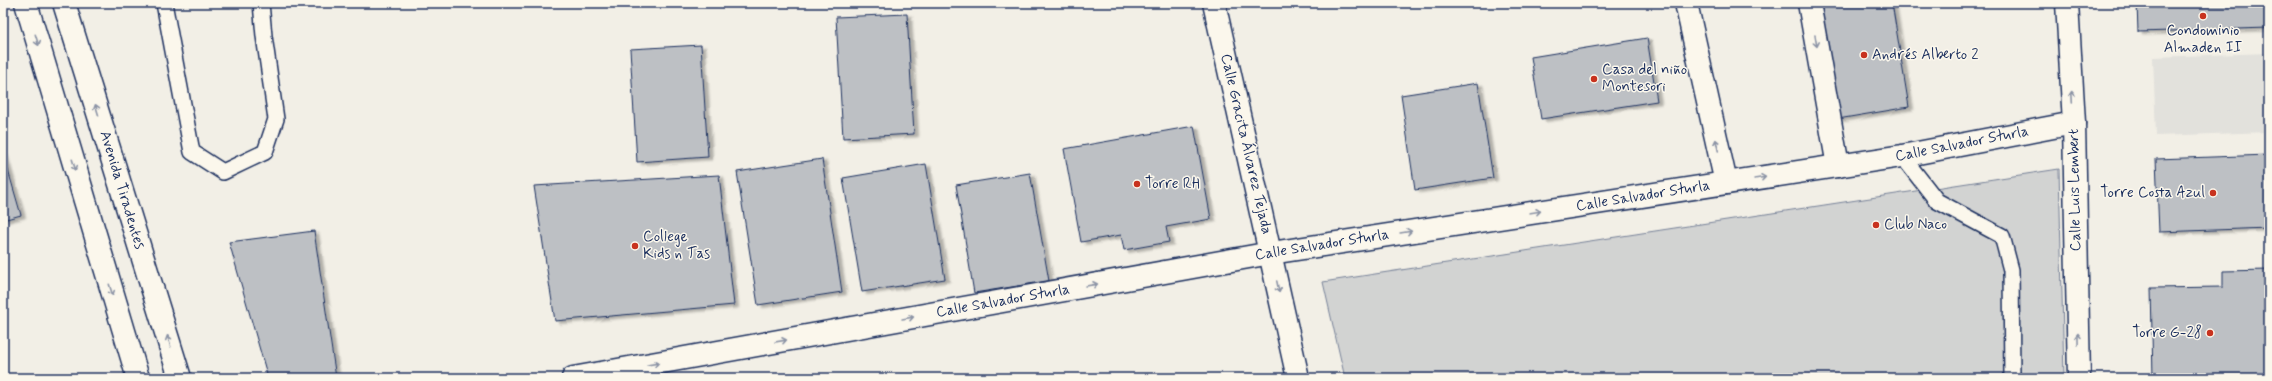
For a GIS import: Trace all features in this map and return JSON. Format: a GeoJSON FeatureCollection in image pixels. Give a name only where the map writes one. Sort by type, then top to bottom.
{"type":"FeatureCollection","features":[{"type":"Feature","properties":{"kind":"street"},"geometry":{"type":"LineString","coordinates":[[26,3],[138,378]]}},
{"type":"Feature","properties":{"kind":"street","name":"Avenida Tiradentes"},"geometry":{"type":"LineString","coordinates":[[64,3],[180,378]]}},
{"type":"Feature","properties":{"kind":"street","name":"Calle Gracita Álvarez Tejada"},"geometry":{"type":"LineString","coordinates":[[1214,3],[1298,378]]}},
{"type":"Feature","properties":{"kind":"street"},"geometry":{"type":"LineString","coordinates":[[1686,3],[1726,183]]}},
{"type":"Feature","properties":{"kind":"street"},"geometry":{"type":"LineString","coordinates":[[1809,3],[1838,166]]}},
{"type":"Feature","properties":{"kind":"street","name":"Calle Luis Lembert"},"geometry":{"type":"LineString","coordinates":[[2068,3],[2074,123],[2079,378]]}},
{"type":"Feature","properties":{"kind":"street","name":"Calle Salvador Sturla"},"geometry":{"type":"LineString","coordinates":[[573,378],[1271,253],[1902,156],[2074,123]]}},
{"type":"Feature","properties":{"kind":"lane"},"geometry":{"type":"LineString","coordinates":[[164,3],[192,152],[223,172],[265,152],[276,119],[264,36],[261,3]]}},
{"type":"Feature","properties":{"kind":"lane"},"geometry":{"type":"LineString","coordinates":[[1902,156],[1937,201],[2002,236],[2011,270],[2012,378]]}},
{"type":"Feature","properties":{"kind":"shaded area"},"geometry":{"type":"Polygon","coordinates":[[[2269,53],[2269,132],[2156,136],[2153,57],[2269,53]]]}},
{"type":"Feature","properties":{"kind":"shaded area","name":"Club Naco"},"geometry":{"type":"Polygon","coordinates":[[[2059,169],[2064,378],[1345,378],[1323,282],[2059,169]]]}},
{"type":"Feature","properties":{"kind":"building","name":"Andrés Alberto 2"},"geometry":{"type":"Polygon","coordinates":[[[1819,3],[1892,3],[1909,107],[1838,119],[1819,3]]]}},
{"type":"Feature","properties":{"kind":"building","name":"Condominio Almaden II"},"geometry":{"type":"Polygon","coordinates":[[[2137,3],[2269,3],[2269,28],[2138,32],[2137,3]]]}},
{"type":"Feature","properties":{"kind":"building"},"geometry":{"type":"Polygon","coordinates":[[[907,14],[914,134],[843,138],[836,17],[907,14]]]}},
{"type":"Feature","properties":{"kind":"building","name":"Casa del niño Montesori"},"geometry":{"type":"Polygon","coordinates":[[[1647,38],[1657,101],[1541,119],[1531,57],[1647,38]]]}},
{"type":"Feature","properties":{"kind":"building"},"geometry":{"type":"Polygon","coordinates":[[[701,45],[708,157],[637,162],[630,49],[701,45]]]}},
{"type":"Feature","properties":{"kind":"building"},"geometry":{"type":"Polygon","coordinates":[[[1478,83],[1493,178],[1415,190],[1401,95],[1478,83]]]}},
{"type":"Feature","properties":{"kind":"building","name":"Torre RH"},"geometry":{"type":"Polygon","coordinates":[[[1194,126],[1211,219],[1166,227],[1169,242],[1124,250],[1121,235],[1081,242],[1064,149],[1194,126]]]}},
{"type":"Feature","properties":{"kind":"building"},"geometry":{"type":"Polygon","coordinates":[[[3,153],[21,215],[3,220],[3,153]]]}},
{"type":"Feature","properties":{"kind":"building","name":"Torre Costa Azul"},"geometry":{"type":"Polygon","coordinates":[[[2269,155],[2269,228],[2159,232],[2156,159],[2269,155]]]}},
{"type":"Feature","properties":{"kind":"building"},"geometry":{"type":"Polygon","coordinates":[[[822,159],[842,292],[758,305],[737,172],[822,159]]]}},
{"type":"Feature","properties":{"kind":"building"},"geometry":{"type":"Polygon","coordinates":[[[926,164],[945,279],[862,292],[843,178],[926,164]]]}},
{"type":"Feature","properties":{"kind":"building"},"geometry":{"type":"Polygon","coordinates":[[[1030,173],[1049,281],[974,293],[956,185],[1030,173]]]}},
{"type":"Feature","properties":{"kind":"building","name":"College Kids n Tas"},"geometry":{"type":"Polygon","coordinates":[[[719,175],[734,305],[555,321],[534,186],[719,175]]]}},
{"type":"Feature","properties":{"kind":"building"},"geometry":{"type":"Polygon","coordinates":[[[314,231],[336,378],[268,378],[229,242],[314,231]]]}},
{"type":"Feature","properties":{"kind":"building","name":"Torre G-28"},"geometry":{"type":"Polygon","coordinates":[[[2269,270],[2269,378],[2153,378],[2151,288],[2223,287],[2223,271],[2269,270]]]}},
{"type":"Feature","properties":{"kind":"place","name":"Condominio Almaden II"},"geometry":{"type":"Point","coordinates":[2203,16]}},
{"type":"Feature","properties":{"kind":"place","name":"Andrés Alberto 2"},"geometry":{"type":"Point","coordinates":[1864,55]}},
{"type":"Feature","properties":{"kind":"place","name":"Casa del niño Montesori"},"geometry":{"type":"Point","coordinates":[1594,79]}},
{"type":"Feature","properties":{"kind":"place","name":"Torre RH"},"geometry":{"type":"Point","coordinates":[1137,184]}},
{"type":"Feature","properties":{"kind":"place","name":"Torre Costa Azul"},"geometry":{"type":"Point","coordinates":[2213,193]}},
{"type":"Feature","properties":{"kind":"place","name":"Club Naco"},"geometry":{"type":"Point","coordinates":[1876,225]}},
{"type":"Feature","properties":{"kind":"place","name":"College Kids n Tas"},"geometry":{"type":"Point","coordinates":[635,246]}},
{"type":"Feature","properties":{"kind":"place","name":"Torre G-28"},"geometry":{"type":"Point","coordinates":[2210,333]}}]}
